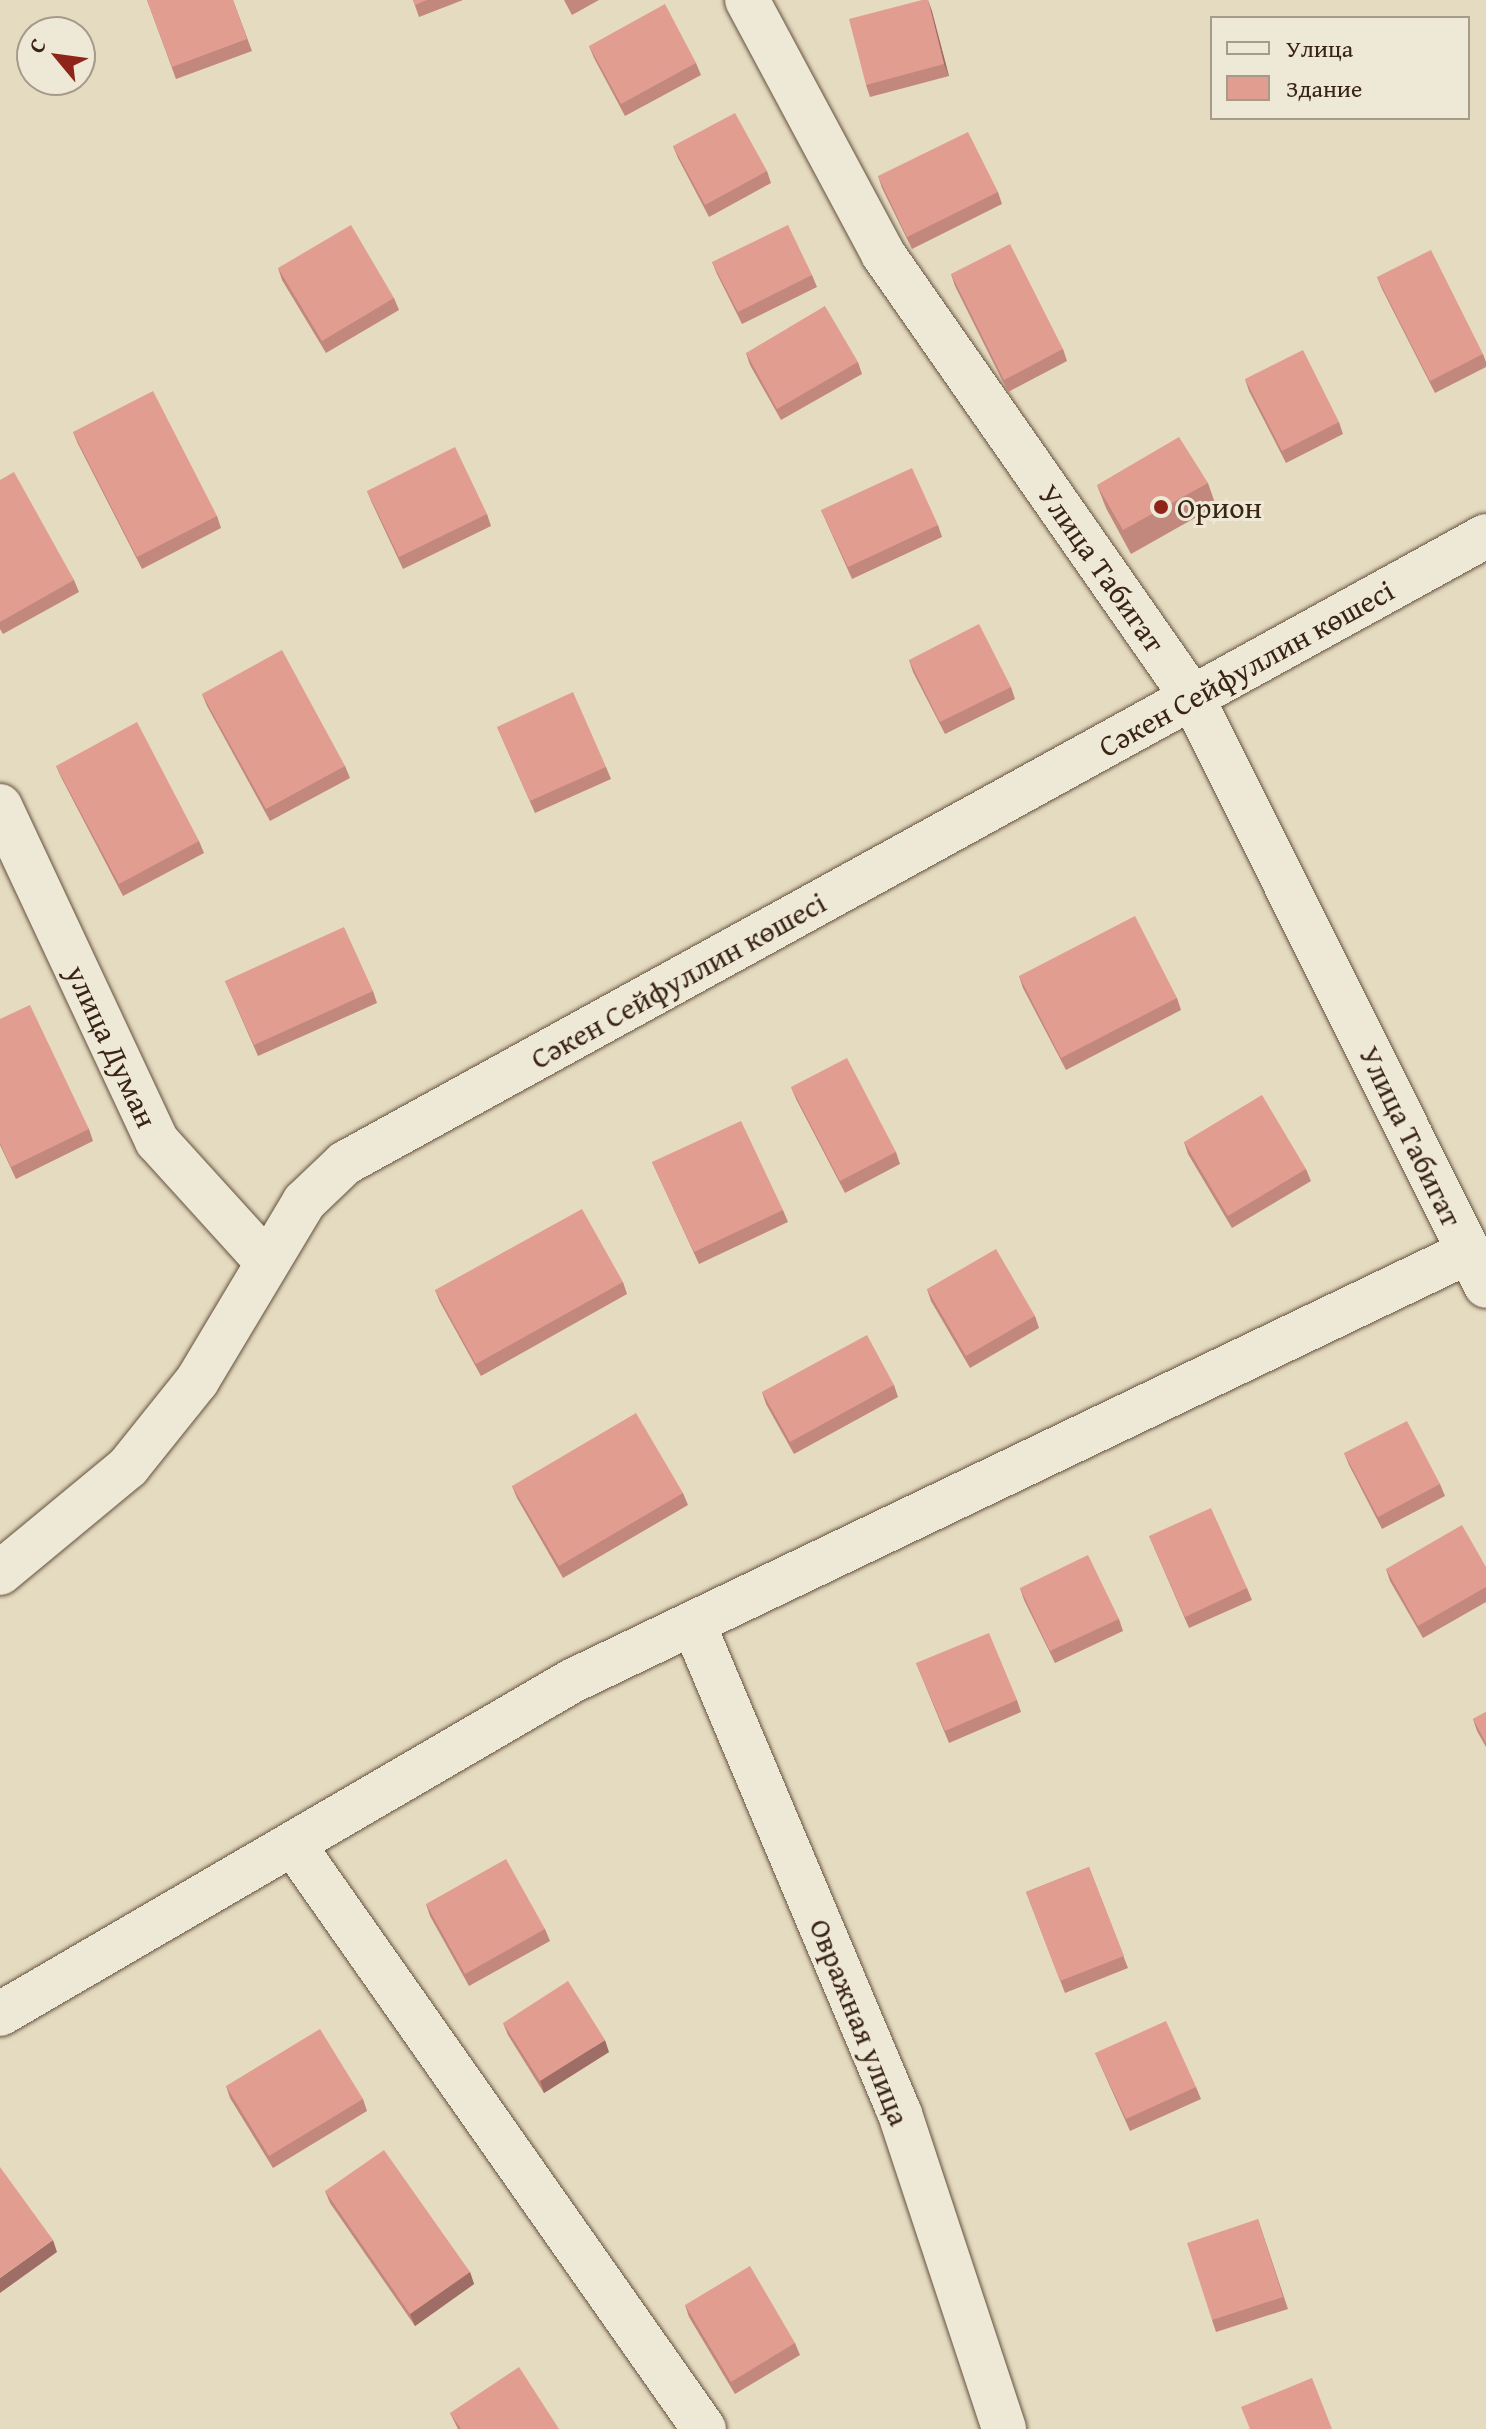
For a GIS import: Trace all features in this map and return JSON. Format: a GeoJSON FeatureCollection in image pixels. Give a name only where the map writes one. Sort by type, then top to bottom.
{"type":"FeatureCollection","features":[{"type":"Feature","properties":{"kind":"street","name":"Улица Табигат"},"geometry":{"type":"LineString","coordinates":[[747,0],[883,254],[1192,697],[1477,1269]]}},
{"type":"Feature","properties":{"kind":"street","name":"Сәкен Сейфуллин көшесі"},"geometry":{"type":"LineString","coordinates":[[0,1573],[128,1467],[197,1381],[264,1259],[304,1202],[345,1163],[1486,536]]}},
{"type":"Feature","properties":{"kind":"street","name":"улица Думан"},"geometry":{"type":"LineString","coordinates":[[0,806],[157,1141],[264,1259]]}},
{"type":"Feature","properties":{"kind":"street"},"geometry":{"type":"LineString","coordinates":[[0,2014],[572,1681],[693,1623],[1477,1269]]}},
{"type":"Feature","properties":{"kind":"street","name":"Овражная улица"},"geometry":{"type":"LineString","coordinates":[[693,1623],[900,2114],[1004,2429]]}},
{"type":"Feature","properties":{"kind":"street"},"geometry":{"type":"LineString","coordinates":[[293,1844],[704,2429]]}},
{"type":"Feature","properties":{"kind":"building"},"geometry":{"type":"Polygon","coordinates":[[[147,0],[233,0],[247,39],[172,67],[147,0]]]}},
{"type":"Feature","properties":{"kind":"building"},"geometry":{"type":"Polygon","coordinates":[[[928,0],[944,64],[866,85],[849,19],[928,0]]]}},
{"type":"Feature","properties":{"kind":"building"},"geometry":{"type":"Polygon","coordinates":[[[665,4],[696,63],[621,104],[589,46],[665,4]]]}},
{"type":"Feature","properties":{"kind":"building"},"geometry":{"type":"Polygon","coordinates":[[[735,113],[767,171],[705,205],[673,146],[735,113]]]}},
{"type":"Feature","properties":{"kind":"building"},"geometry":{"type":"Polygon","coordinates":[[[968,132],[998,192],[907,237],[878,176],[968,132]]]}},
{"type":"Feature","properties":{"kind":"building"},"geometry":{"type":"Polygon","coordinates":[[[351,225],[394,298],[322,341],[278,268],[351,225]]]}},
{"type":"Feature","properties":{"kind":"building"},"geometry":{"type":"Polygon","coordinates":[[[788,225],[812,275],[738,312],[712,262],[788,225]]]}},
{"type":"Feature","properties":{"kind":"building"},"geometry":{"type":"Polygon","coordinates":[[[1010,244],[1063,349],[1004,380],[951,274],[1010,244]]]}},
{"type":"Feature","properties":{"kind":"building"},"geometry":{"type":"Polygon","coordinates":[[[1431,250],[1483,354],[1430,381],[1377,277],[1431,250]]]}},
{"type":"Feature","properties":{"kind":"building"},"geometry":{"type":"Polygon","coordinates":[[[825,306],[858,362],[777,409],[746,353],[825,306]]]}},
{"type":"Feature","properties":{"kind":"building"},"geometry":{"type":"Polygon","coordinates":[[[1303,350],[1339,422],[1282,451],[1245,379],[1303,350]]]}},
{"type":"Feature","properties":{"kind":"building"},"geometry":{"type":"Polygon","coordinates":[[[153,391],[217,516],[137,557],[73,432],[153,391]]]}},
{"type":"Feature","properties":{"kind":"building"},"geometry":{"type":"Polygon","coordinates":[[[1179,437],[1208,483],[1123,530],[1097,485],[1179,437]]]}},
{"type":"Feature","properties":{"kind":"building"},"geometry":{"type":"Polygon","coordinates":[[[455,447],[487,514],[399,557],[367,491],[455,447]]]}},
{"type":"Feature","properties":{"kind":"building"},"geometry":{"type":"Polygon","coordinates":[[[912,468],[938,525],[848,567],[821,510],[912,468]]]}},
{"type":"Feature","properties":{"kind":"building"},"geometry":{"type":"Polygon","coordinates":[[[14,472],[74,580],[0,622],[0,480],[14,472]]]}},
{"type":"Feature","properties":{"kind":"building"},"geometry":{"type":"Polygon","coordinates":[[[979,624],[1011,687],[940,722],[909,660],[979,624]]]}},
{"type":"Feature","properties":{"kind":"building"},"geometry":{"type":"Polygon","coordinates":[[[282,650],[345,766],[266,809],[202,694],[282,650]]]}},
{"type":"Feature","properties":{"kind":"building"},"geometry":{"type":"Polygon","coordinates":[[[573,692],[606,767],[530,801],[497,727],[573,692]]]}},
{"type":"Feature","properties":{"kind":"building"},"geometry":{"type":"Polygon","coordinates":[[[137,722],[199,841],[119,884],[56,766],[137,722]]]}},
{"type":"Feature","properties":{"kind":"building"},"geometry":{"type":"Polygon","coordinates":[[[1135,916],[1177,998],[1061,1058],[1019,976],[1135,916]]]}},
{"type":"Feature","properties":{"kind":"building"},"geometry":{"type":"Polygon","coordinates":[[[344,927],[373,991],[254,1045],[225,981],[344,927]]]}},
{"type":"Feature","properties":{"kind":"building"},"geometry":{"type":"Polygon","coordinates":[[[30,1005],[89,1129],[11,1167],[0,1143],[0,1019],[30,1005]]]}},
{"type":"Feature","properties":{"kind":"building"},"geometry":{"type":"Polygon","coordinates":[[[847,1058],[896,1152],[840,1181],[791,1087],[847,1058]]]}},
{"type":"Feature","properties":{"kind":"building"},"geometry":{"type":"Polygon","coordinates":[[[1262,1095],[1306,1169],[1228,1216],[1184,1142],[1262,1095]]]}},
{"type":"Feature","properties":{"kind":"building"},"geometry":{"type":"Polygon","coordinates":[[[741,1121],[783,1210],[694,1252],[652,1162],[741,1121]]]}},
{"type":"Feature","properties":{"kind":"building"},"geometry":{"type":"Polygon","coordinates":[[[582,1209],[623,1282],[476,1364],[435,1290],[582,1209]]]}},
{"type":"Feature","properties":{"kind":"building"},"geometry":{"type":"Polygon","coordinates":[[[996,1249],[1035,1316],[966,1356],[927,1289],[996,1249]]]}},
{"type":"Feature","properties":{"kind":"building"},"geometry":{"type":"Polygon","coordinates":[[[867,1335],[894,1385],[790,1442],[762,1392],[867,1335]]]}},
{"type":"Feature","properties":{"kind":"building"},"geometry":{"type":"Polygon","coordinates":[[[636,1413],[683,1493],[559,1566],[512,1486],[636,1413]]]}},
{"type":"Feature","properties":{"kind":"building"},"geometry":{"type":"Polygon","coordinates":[[[1407,1421],[1440,1484],[1378,1517],[1344,1453],[1407,1421]]]}},
{"type":"Feature","properties":{"kind":"building"},"geometry":{"type":"Polygon","coordinates":[[[1211,1508],[1247,1588],[1185,1617],[1149,1536],[1211,1508]]]}},
{"type":"Feature","properties":{"kind":"building"},"geometry":{"type":"Polygon","coordinates":[[[1462,1525],[1486,1567],[1486,1587],[1418,1626],[1386,1569],[1462,1525]]]}},
{"type":"Feature","properties":{"kind":"building"},"geometry":{"type":"Polygon","coordinates":[[[1088,1555],[1119,1619],[1050,1651],[1020,1588],[1088,1555]]]}},
{"type":"Feature","properties":{"kind":"building"},"geometry":{"type":"Polygon","coordinates":[[[989,1633],[1017,1700],[945,1731],[916,1663],[989,1633]]]}},
{"type":"Feature","properties":{"kind":"building"},"geometry":{"type":"Polygon","coordinates":[[[1486,1712],[1486,1743],[1473,1719],[1486,1712]]]}},
{"type":"Feature","properties":{"kind":"building"},"geometry":{"type":"Polygon","coordinates":[[[506,1859],[545,1929],[465,1974],[426,1904],[506,1859]]]}},
{"type":"Feature","properties":{"kind":"building"},"geometry":{"type":"Polygon","coordinates":[[[1089,1867],[1124,1956],[1060,1981],[1026,1892],[1089,1867]]]}},
{"type":"Feature","properties":{"kind":"building"},"geometry":{"type":"Polygon","coordinates":[[[568,1981],[605,2040],[540,2081],[503,2023],[568,1981]]]}},
{"type":"Feature","properties":{"kind":"building"},"geometry":{"type":"Polygon","coordinates":[[[1166,2021],[1196,2087],[1126,2119],[1095,2053],[1166,2021]]]}},
{"type":"Feature","properties":{"kind":"building"},"geometry":{"type":"Polygon","coordinates":[[[320,2029],[363,2099],[269,2156],[226,2086],[320,2029]]]}},
{"type":"Feature","properties":{"kind":"building"},"geometry":{"type":"Polygon","coordinates":[[[384,2150],[470,2272],[410,2314],[325,2191],[384,2150]]]}},
{"type":"Feature","properties":{"kind":"building"},"geometry":{"type":"Polygon","coordinates":[[[0,2167],[53,2240],[0,2278],[0,2167]]]}},
{"type":"Feature","properties":{"kind":"building"},"geometry":{"type":"Polygon","coordinates":[[[1258,2219],[1283,2297],[1212,2320],[1187,2243],[1258,2219]]]}},
{"type":"Feature","properties":{"kind":"building"},"geometry":{"type":"Polygon","coordinates":[[[750,2266],[795,2343],[731,2382],[685,2305],[750,2266]]]}},
{"type":"Feature","properties":{"kind":"building"},"geometry":{"type":"Polygon","coordinates":[[[519,2367],[559,2429],[461,2429],[450,2413],[519,2367]]]}},
{"type":"Feature","properties":{"kind":"building"},"geometry":{"type":"Polygon","coordinates":[[[1312,2378],[1332,2429],[1250,2429],[1241,2407],[1312,2378]]]}},
{"type":"Feature","properties":{"kind":"place","name":"Орион"},"geometry":{"type":"Point","coordinates":[1161,507]}}]}
